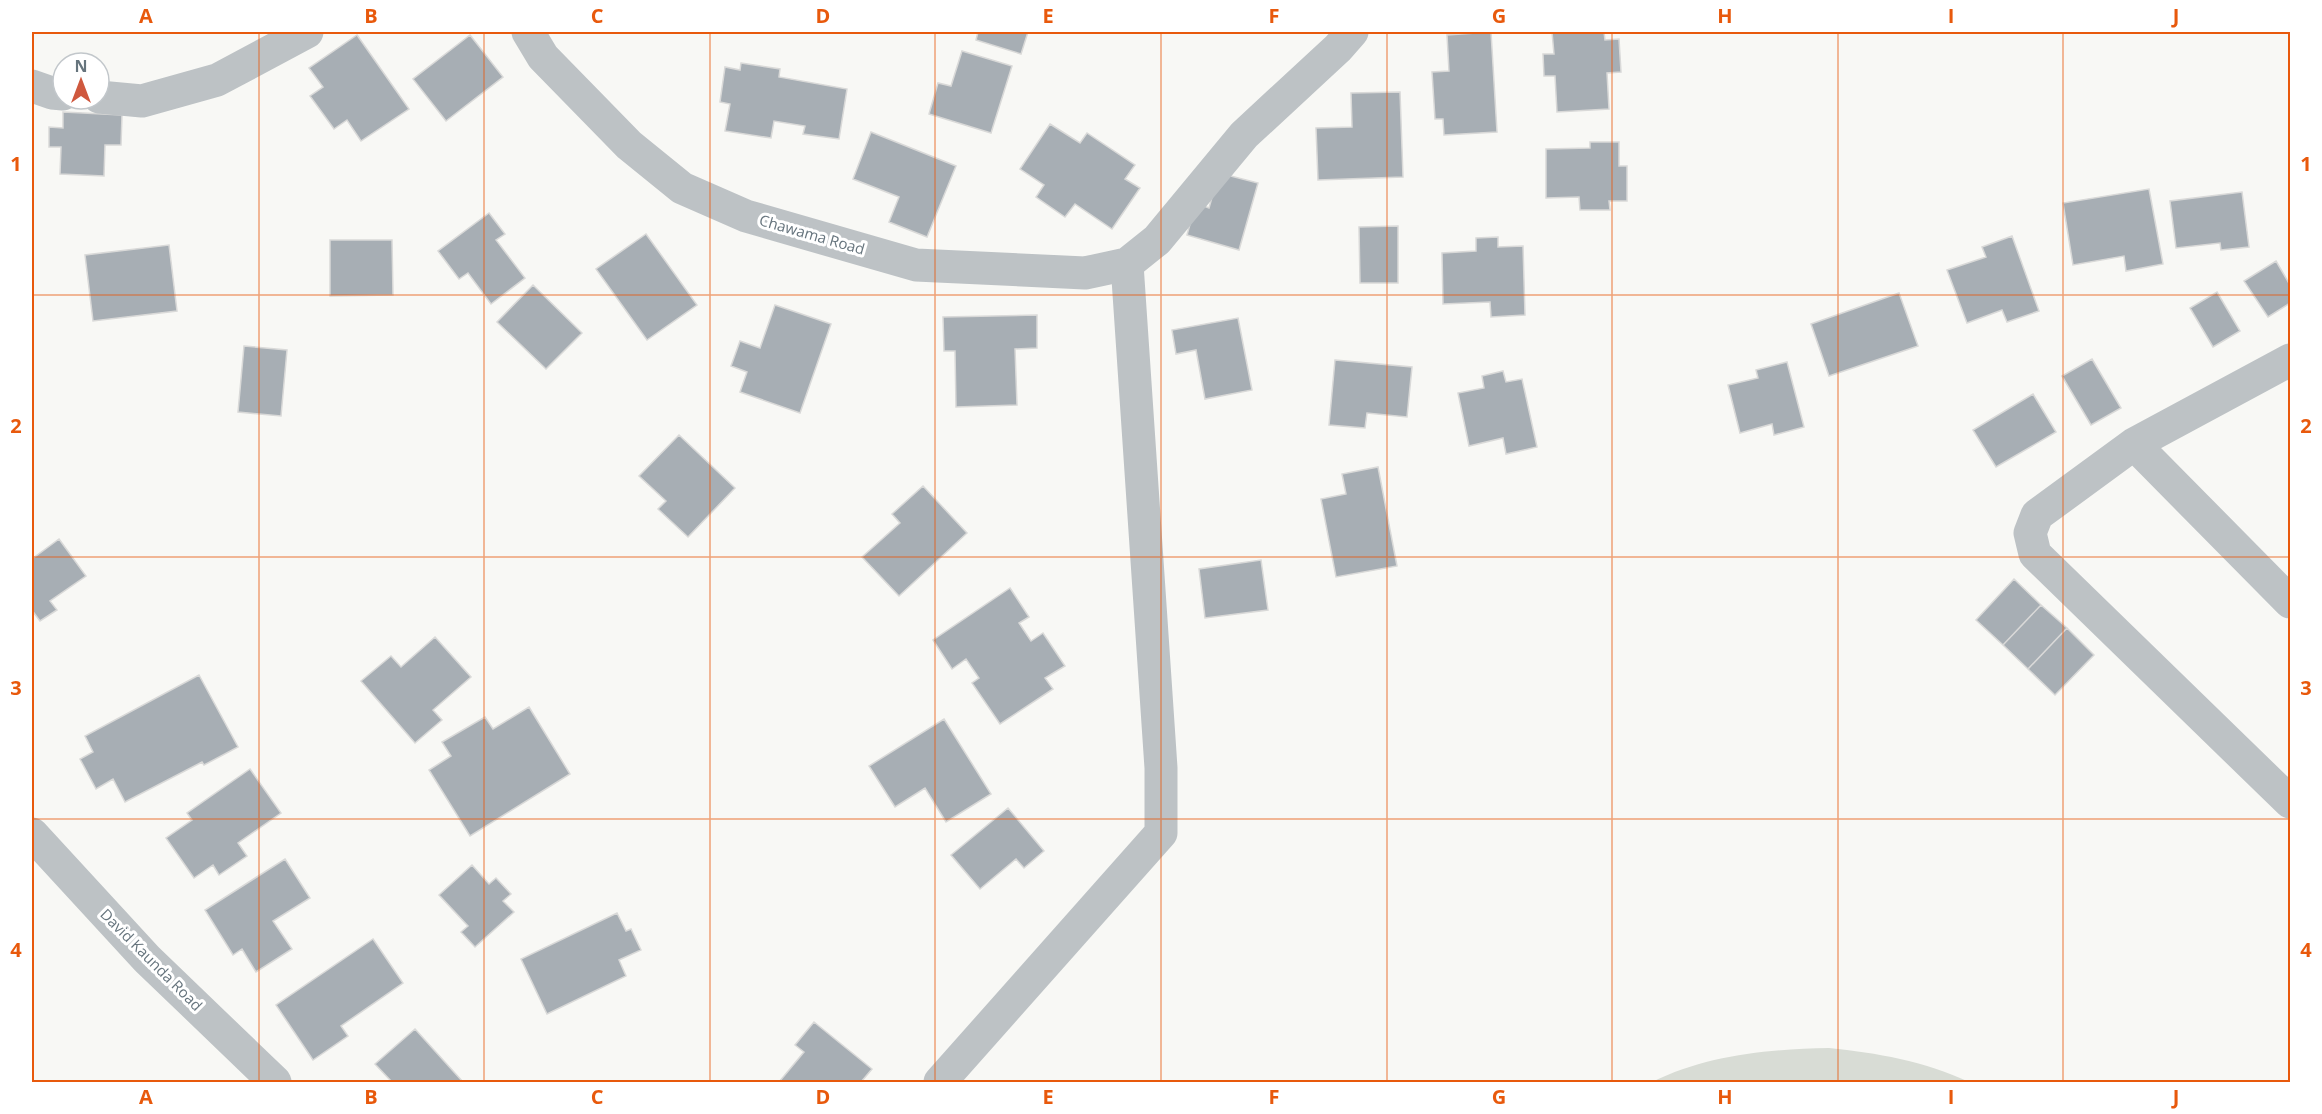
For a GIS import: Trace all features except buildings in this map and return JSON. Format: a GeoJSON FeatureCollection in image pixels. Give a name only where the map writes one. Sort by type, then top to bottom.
{"type":"FeatureCollection","features":[{"type":"Feature","properties":{"kind":"street"},"geometry":{"type":"LineString","coordinates":[[111,98],[142,100],[217,80],[307,32]]}},
{"type":"Feature","properties":{"kind":"street","name":"Chawama Road"},"geometry":{"type":"LineString","coordinates":[[528,32],[543,57],[629,145],[682,188],[746,216],[916,265],[1085,273],[1127,264],[1157,240],[1244,135],[1338,48],[1352,32]]}},
{"type":"Feature","properties":{"kind":"street"},"geometry":{"type":"LineString","coordinates":[[32,86],[51,93]]}},
{"type":"Feature","properties":{"kind":"street"},"geometry":{"type":"LineString","coordinates":[[940,1083],[1161,833],[1161,768],[1127,264]]}},
{"type":"Feature","properties":{"kind":"street"},"geometry":{"type":"LineString","coordinates":[[2290,360],[2134,444],[2037,515],[2030,533],[2035,554],[2290,802]]}},
{"type":"Feature","properties":{"kind":"street"},"geometry":{"type":"LineString","coordinates":[[2134,444],[2290,602]]}},
{"type":"Feature","properties":{"kind":"street","name":"David Kaunda Road"},"geometry":{"type":"LineString","coordinates":[[32,834],[147,959],[275,1083]]}},
{"type":"Feature","properties":{"kind":"shaded area"},"geometry":{"type":"Polygon","coordinates":[[[1829,1048],[1900,1059],[1969,1082],[1652,1082],[1694,1065],[1738,1055],[1829,1048]]]}}]}
